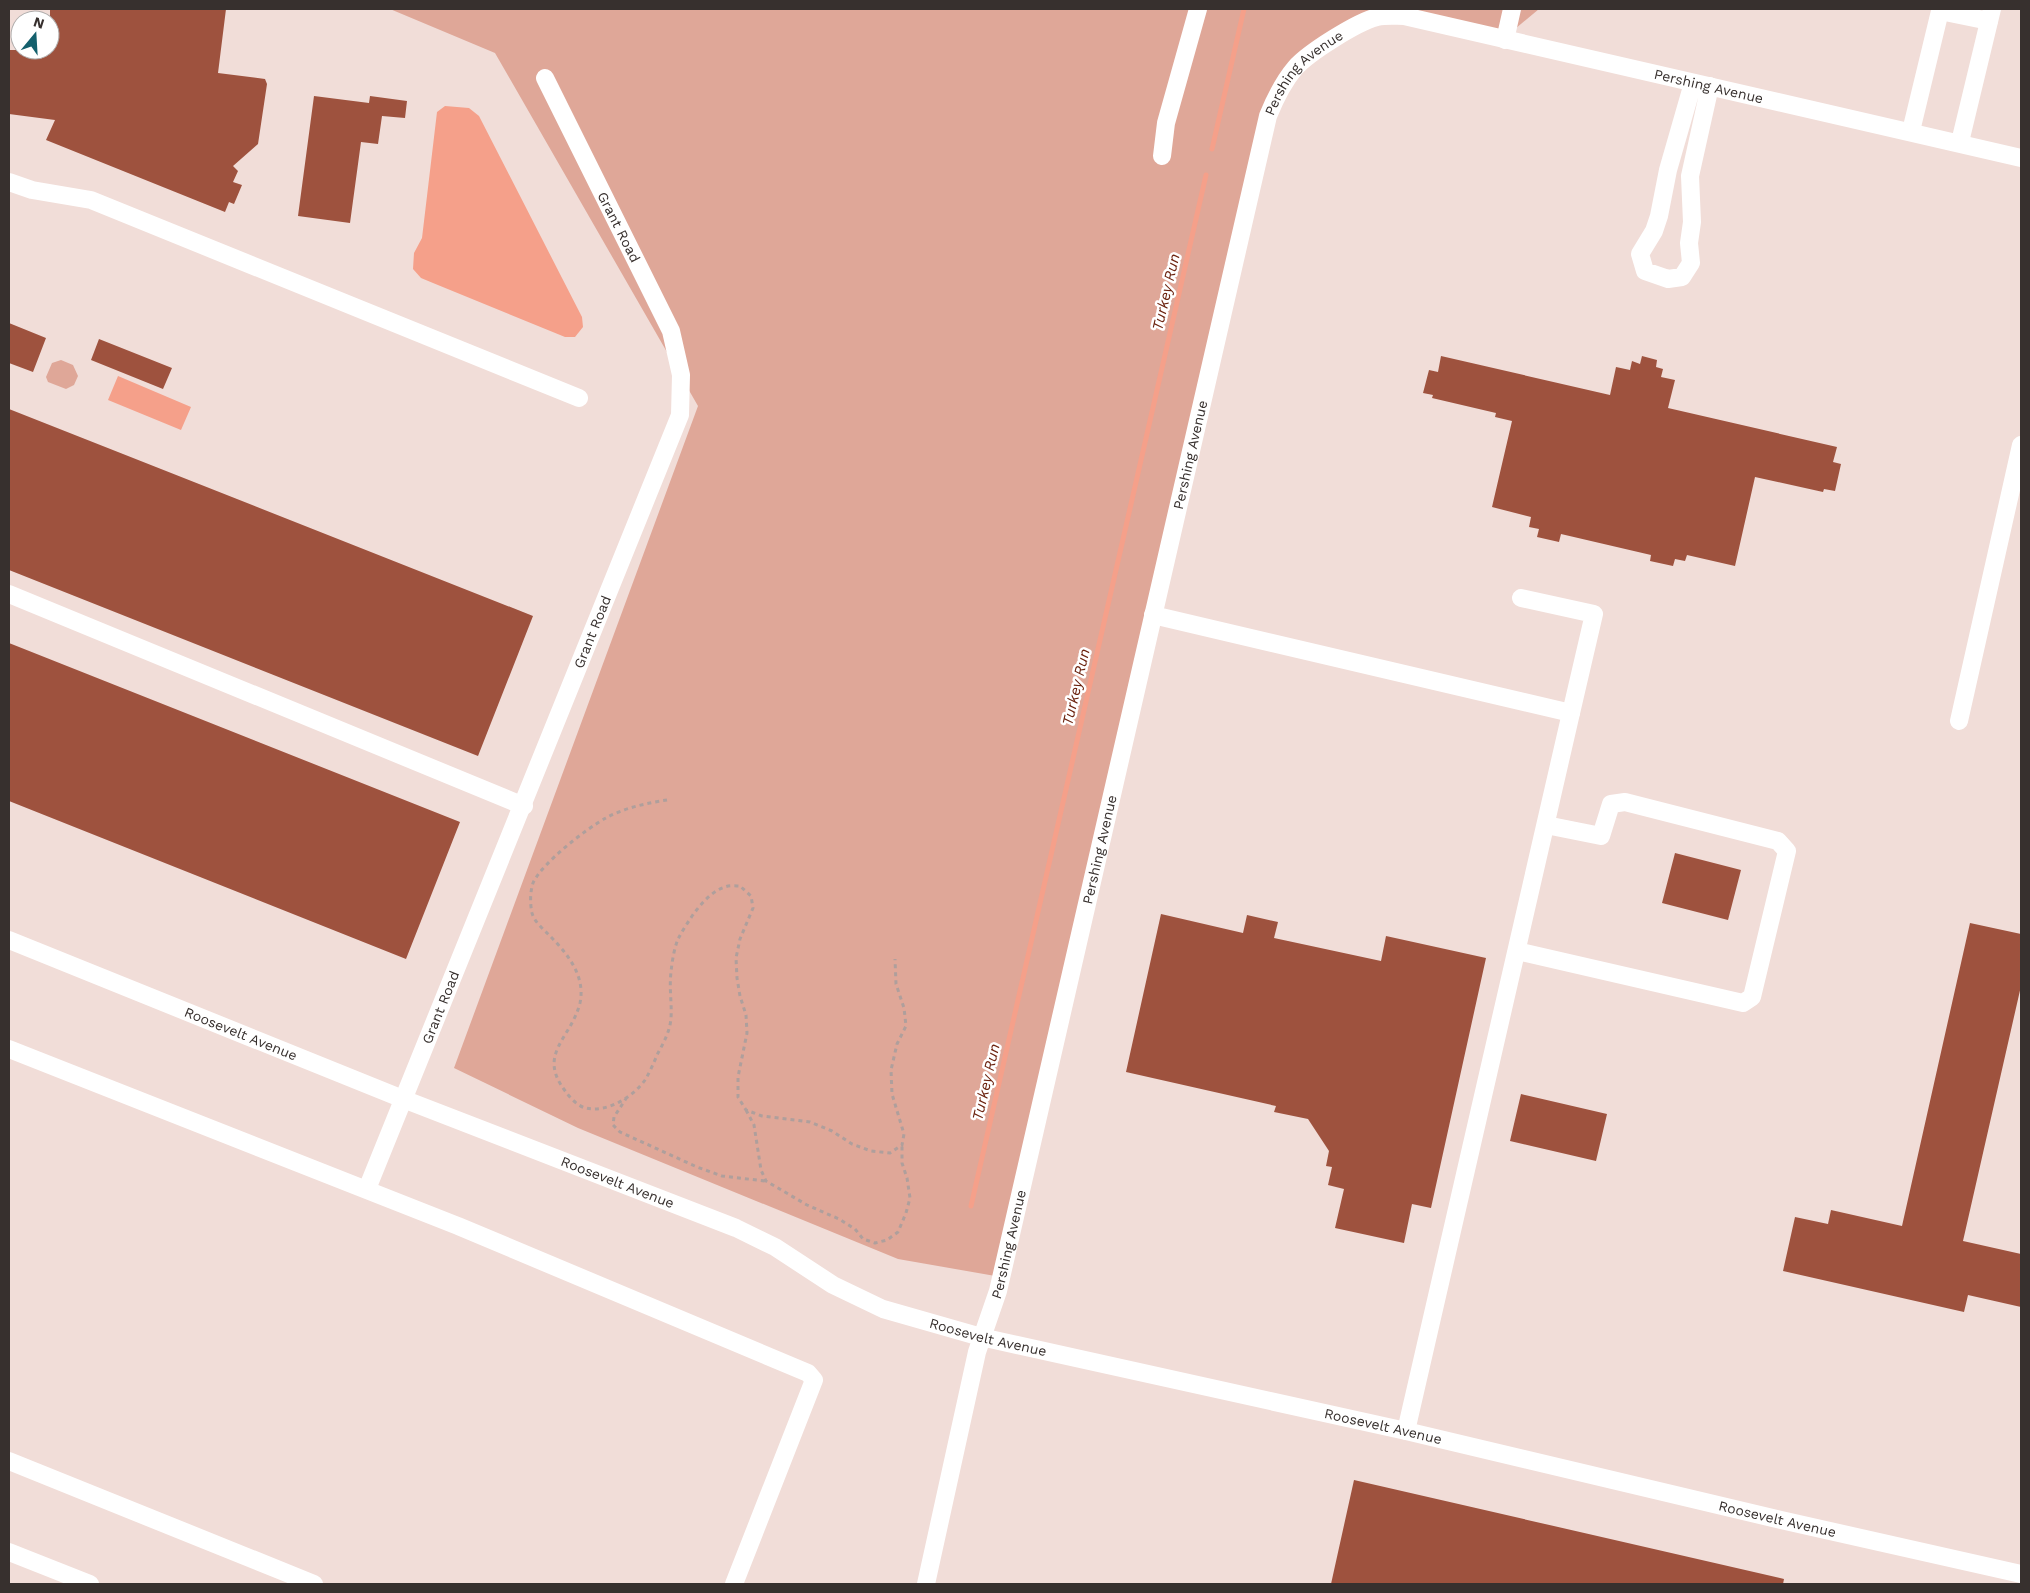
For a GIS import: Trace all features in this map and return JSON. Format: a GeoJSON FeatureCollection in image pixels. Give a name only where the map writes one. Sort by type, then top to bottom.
{"type":"FeatureCollection","features":[{"type":"Feature","properties":{"kind":"street"},"geometry":{"type":"LineString","coordinates":[[1162,156],[1166,123],[1198,9]]}},
{"type":"Feature","properties":{"kind":"street"},"geometry":{"type":"LineString","coordinates":[[1505,40],[1512,9]]}},
{"type":"Feature","properties":{"kind":"street"},"geometry":{"type":"LineString","coordinates":[[1911,131],[1940,11],[1991,15],[1960,142]]}},
{"type":"Feature","properties":{"kind":"street","name":"Pershing Avenue"},"geometry":{"type":"LineString","coordinates":[[926,1584],[981,1337],[998,1291],[1268,116],[1275,98],[1296,67],[1316,51],[1357,26],[1376,18],[1390,15],[1427,15],[1505,40],[1960,142],[2021,158]]}},
{"type":"Feature","properties":{"kind":"street","name":"Grant Road"},"geometry":{"type":"LineString","coordinates":[[368,1190],[403,1099],[524,806],[680,415],[681,375],[671,331],[544,78]]}},
{"type":"Feature","properties":{"kind":"street"},"geometry":{"type":"LineString","coordinates":[[1702,85],[1690,176],[1692,222],[1689,243],[1691,263],[1682,278],[1668,279],[1645,272],[1640,254],[1654,231],[1659,216],[1668,170],[1702,85]]}},
{"type":"Feature","properties":{"kind":"street"},"geometry":{"type":"LineString","coordinates":[[9,182],[32,190],[91,200],[579,398]]}},
{"type":"Feature","properties":{"kind":"street"},"geometry":{"type":"LineString","coordinates":[[1959,721],[2021,445]]}},
{"type":"Feature","properties":{"kind":"street"},"geometry":{"type":"LineString","coordinates":[[9,594],[524,806]]}},
{"type":"Feature","properties":{"kind":"street"},"geometry":{"type":"LineString","coordinates":[[1406,1431],[1594,614],[1520,598]]}},
{"type":"Feature","properties":{"kind":"street"},"geometry":{"type":"LineString","coordinates":[[1153,615],[1571,713]]}},
{"type":"Feature","properties":{"kind":"street"},"geometry":{"type":"LineString","coordinates":[[1517,951],[1743,1003],[1752,997],[1787,851],[1778,841],[1625,802],[1611,804],[1601,836],[1546,825]]}},
{"type":"Feature","properties":{"kind":"street","name":"Roosevelt Avenue"},"geometry":{"type":"LineString","coordinates":[[9,940],[403,1099],[736,1228],[775,1247],[832,1285],[883,1309],[981,1337],[1406,1431],[1780,1520],[2021,1574]]}},
{"type":"Feature","properties":{"kind":"street"},"geometry":{"type":"LineString","coordinates":[[9,1048],[368,1190],[808,1373],[814,1380],[734,1584]]}},
{"type":"Feature","properties":{"kind":"street"},"geometry":{"type":"LineString","coordinates":[[9,1461],[314,1584]]}},
{"type":"Feature","properties":{"kind":"street"},"geometry":{"type":"LineString","coordinates":[[9,1552],[90,1584]]}},
{"type":"Feature","properties":{"kind":"path"},"geometry":{"type":"LineString","coordinates":[[628,1096],[603,1109],[584,1108],[569,1097],[557,1081],[554,1069],[555,1054],[571,1025],[580,1003],[580,989],[577,973],[569,956],[532,915],[530,898],[534,883],[545,867],[564,848],[606,818],[652,802],[668,800]]}},
{"type":"Feature","properties":{"kind":"path"},"geometry":{"type":"LineString","coordinates":[[766,1181],[761,1170],[754,1125],[738,1097],[738,1077],[747,1033],[746,1015],[737,978],[736,958],[740,939],[753,908],[751,896],[740,886],[727,886],[712,894],[678,940],[671,974],[671,1018],[668,1035],[644,1081],[628,1096],[614,1117],[614,1125],[620,1132],[697,1167],[722,1176],[766,1181],[807,1205],[839,1219],[856,1229],[863,1239],[875,1243],[887,1240],[898,1232],[910,1198],[907,1178],[902,1163],[904,1134],[892,1094],[891,1070],[897,1044],[906,1026],[904,1008],[896,984],[895,959]]}},
{"type":"Feature","properties":{"kind":"path"},"geometry":{"type":"LineString","coordinates":[[746,1110],[762,1116],[810,1122],[832,1131],[852,1144],[871,1151],[890,1153],[902,1146]]}},
{"type":"Feature","properties":{"kind":"shaded area"},"geometry":{"type":"Polygon","coordinates":[[[390,9],[1539,9],[1503,39],[1390,15],[1316,51],[1275,98],[1001,1277],[898,1259],[578,1128],[454,1068],[698,406],[495,53],[390,9]]]}},
{"type":"Feature","properties":{"kind":"shaded area"},"geometry":{"type":"Polygon","coordinates":[[[445,106],[469,108],[479,116],[582,317],[583,327],[575,337],[565,337],[421,278],[413,269],[414,253],[422,238],[437,112],[445,106]]]}},
{"type":"Feature","properties":{"kind":"shaded area"},"geometry":{"type":"Polygon","coordinates":[[[61,360],[73,365],[78,376],[74,385],[66,389],[48,382],[46,377],[52,363],[61,360]]]}},
{"type":"Feature","properties":{"kind":"shaded area"},"geometry":{"type":"Polygon","coordinates":[[[118,376],[191,407],[181,430],[108,400],[118,376]]]}},
{"type":"Feature","properties":{"kind":"building"},"geometry":{"type":"Polygon","coordinates":[[[226,9],[218,73],[265,79],[267,84],[258,144],[233,166],[238,171],[233,182],[242,185],[234,204],[229,202],[225,212],[46,140],[55,120],[9,114],[9,50],[10,60],[60,60],[60,10],[50,10],[226,9]]]}},
{"type":"Feature","properties":{"kind":"building"},"geometry":{"type":"Polygon","coordinates":[[[314,96],[369,103],[370,96],[407,101],[405,118],[382,116],[378,144],[361,142],[350,223],[298,216],[314,96]]]}},
{"type":"Feature","properties":{"kind":"building"},"geometry":{"type":"Polygon","coordinates":[[[9,323],[46,338],[33,372],[9,363],[9,323]]]}},
{"type":"Feature","properties":{"kind":"building"},"geometry":{"type":"Polygon","coordinates":[[[99,339],[172,368],[163,389],[91,360],[99,339]]]}},
{"type":"Feature","properties":{"kind":"building"},"geometry":{"type":"Polygon","coordinates":[[[1441,356],[1610,395],[1616,367],[1630,370],[1632,361],[1640,364],[1642,356],[1657,360],[1656,367],[1663,369],[1661,377],[1675,380],[1668,408],[1837,447],[1833,462],[1841,464],[1835,491],[1824,489],[1823,492],[1755,477],[1735,566],[1687,555],[1685,561],[1675,559],[1673,566],[1650,561],[1651,555],[1561,534],[1559,542],[1537,537],[1539,529],[1529,527],[1531,517],[1492,507],[1512,421],[1495,417],[1496,413],[1432,398],[1433,395],[1423,393],[1429,370],[1438,372],[1441,356]]]}},
{"type":"Feature","properties":{"kind":"building"},"geometry":{"type":"Polygon","coordinates":[[[9,409],[533,616],[478,756],[9,570],[9,409]]]}},
{"type":"Feature","properties":{"kind":"building"},"geometry":{"type":"Polygon","coordinates":[[[9,643],[460,822],[406,959],[9,801],[9,643]]]}},
{"type":"Feature","properties":{"kind":"building"},"geometry":{"type":"Polygon","coordinates":[[[1675,853],[1741,870],[1728,920],[1662,903],[1675,853]]]}},
{"type":"Feature","properties":{"kind":"building"},"geometry":{"type":"Polygon","coordinates":[[[1161,914],[1243,933],[1247,915],[1278,922],[1274,938],[1381,961],[1386,936],[1486,958],[1431,1208],[1412,1204],[1404,1243],[1335,1228],[1344,1189],[1328,1185],[1332,1167],[1326,1166],[1329,1151],[1308,1119],[1274,1112],[1276,1106],[1126,1072],[1161,914]]]}},
{"type":"Feature","properties":{"kind":"building"},"geometry":{"type":"Polygon","coordinates":[[[1970,923],[2021,934],[2021,986],[1963,1241],[2021,1254],[2021,1307],[1968,1295],[1964,1312],[1783,1271],[1795,1217],[1828,1224],[1831,1210],[1902,1226],[1970,923]]]}},
{"type":"Feature","properties":{"kind":"building"},"geometry":{"type":"Polygon","coordinates":[[[1521,1094],[1607,1114],[1596,1161],[1510,1141],[1521,1094]]]}},
{"type":"Feature","properties":{"kind":"building"},"geometry":{"type":"Polygon","coordinates":[[[1354,1480],[1784,1579],[1783,1584],[1331,1584],[1354,1480]]]}},
{"type":"Feature","properties":{"kind":"waterway","name":"Turkey Run"},"geometry":{"type":"LineString","coordinates":[[1212,149],[1244,9]]}},
{"type":"Feature","properties":{"kind":"waterway","name":"Turkey Run"},"geometry":{"type":"LineString","coordinates":[[971,1206],[1206,175]]}}]}
